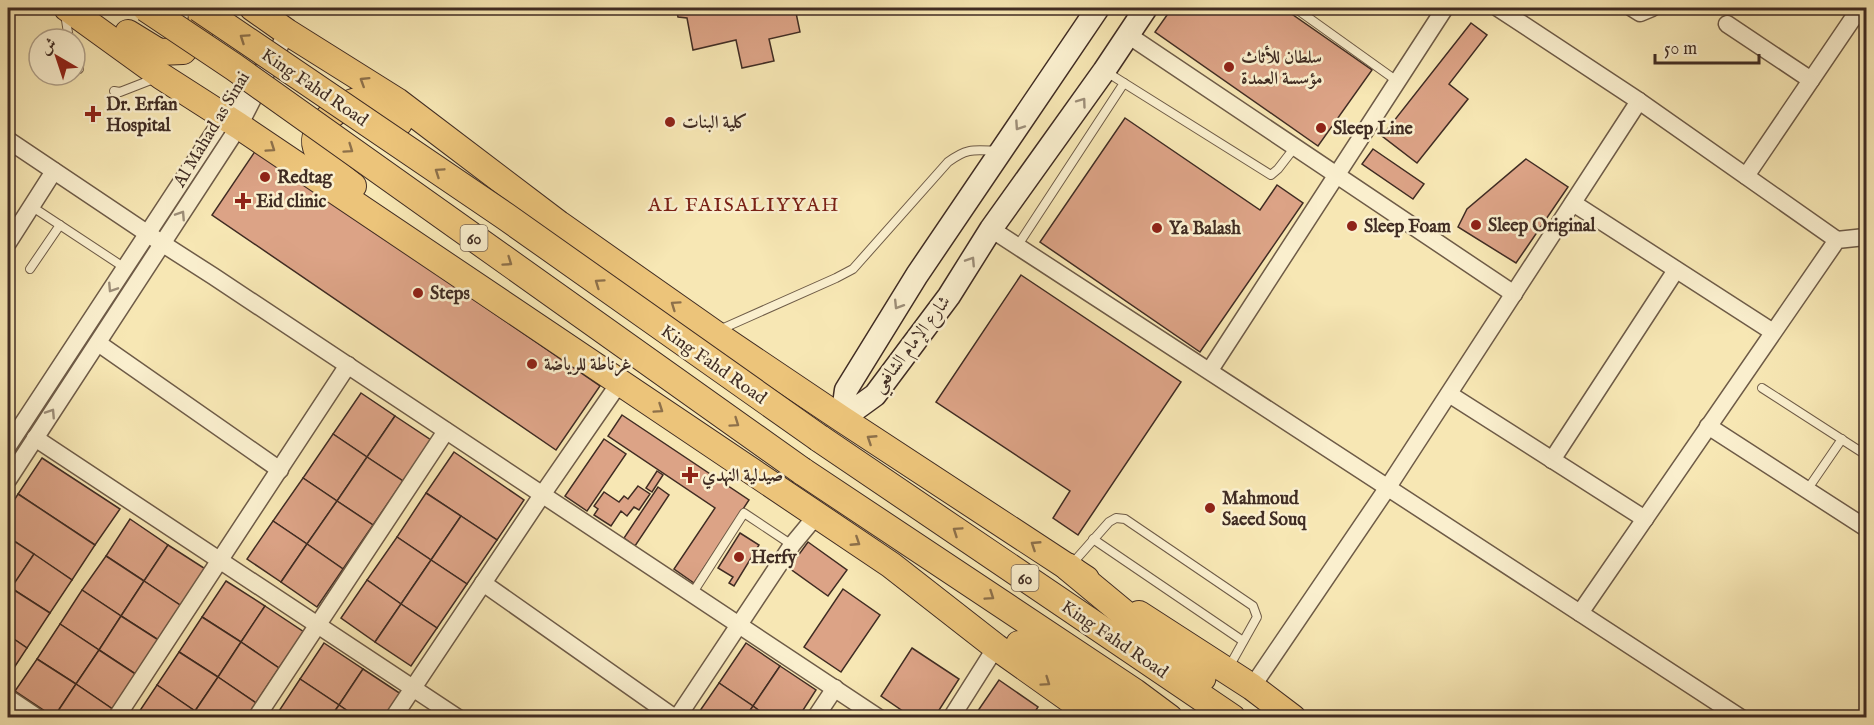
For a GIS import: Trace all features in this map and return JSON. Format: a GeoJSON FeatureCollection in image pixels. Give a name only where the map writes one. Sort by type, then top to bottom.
{"type":"FeatureCollection","features":[{"type":"Feature","properties":{"kind":"highway","name":"King Fahd Road"},"geometry":{"type":"LineString","coordinates":[[146,8],[263,88],[802,471],[1169,717]]}},
{"type":"Feature","properties":{"kind":"highway","name":"King Fahd Road"},"geometry":{"type":"LineString","coordinates":[[201,8],[505,216],[819,438],[1232,717]]}},
{"type":"Feature","properties":{"kind":"highway"},"geometry":{"type":"LineString","coordinates":[[1068,567],[1249,717]]}},
{"type":"Feature","properties":{"kind":"main road"},"geometry":{"type":"LineString","coordinates":[[65,8],[161,76],[620,382],[816,516],[891,565],[1140,717]]}},
{"type":"Feature","properties":{"kind":"main road"},"geometry":{"type":"LineString","coordinates":[[83,8],[159,52],[183,51],[200,31],[201,8]]}},
{"type":"Feature","properties":{"kind":"main road"},"geometry":{"type":"LineString","coordinates":[[253,8],[397,101],[559,224],[714,333],[1252,687],[1293,717]]}},
{"type":"Feature","properties":{"kind":"main road","name":"شارع الإمام الشافعي"},"geometry":{"type":"LineString","coordinates":[[842,419],[846,390],[916,275],[1098,8]]}},
{"type":"Feature","properties":{"kind":"main road","name":"شارع الإمام الشافعي"},"geometry":{"type":"LineString","coordinates":[[842,419],[875,395],[949,296],[992,229],[1146,8]]}},
{"type":"Feature","properties":{"kind":"main road"},"geometry":{"type":"LineString","coordinates":[[538,329],[329,167],[316,152],[315,133],[337,110],[357,101],[375,107],[559,224]]}},
{"type":"Feature","properties":{"kind":"main road"},"geometry":{"type":"LineString","coordinates":[[916,275],[949,296]]}},
{"type":"Feature","properties":{"kind":"main road"},"geometry":{"type":"LineString","coordinates":[[891,565],[996,647],[1096,717]]}},
{"type":"Feature","properties":{"kind":"street"},"geometry":{"type":"LineString","coordinates":[[1210,370],[1445,8]]}},
{"type":"Feature","properties":{"kind":"street"},"geometry":{"type":"LineString","coordinates":[[1498,8],[1639,101],[1837,240],[1866,237]]}},
{"type":"Feature","properties":{"kind":"street"},"geometry":{"type":"LineString","coordinates":[[1632,8],[1640,13],[1652,8]]}},
{"type":"Feature","properties":{"kind":"street"},"geometry":{"type":"LineString","coordinates":[[1746,176],[1860,8]]}},
{"type":"Feature","properties":{"kind":"street"},"geometry":{"type":"LineString","coordinates":[[1727,24],[1811,80]]}},
{"type":"Feature","properties":{"kind":"street","name":"Al Mahad as Sinai"},"geometry":{"type":"LineString","coordinates":[[8,480],[163,244],[231,122],[287,32]]}},
{"type":"Feature","properties":{"kind":"street"},"geometry":{"type":"LineString","coordinates":[[1128,35],[1514,294]]}},
{"type":"Feature","properties":{"kind":"street"},"geometry":{"type":"LineString","coordinates":[[1252,687],[1388,487],[1639,101]]}},
{"type":"Feature","properties":{"kind":"street","name":"Al Mahad as Sinai"},"geometry":{"type":"LineString","coordinates":[[8,446],[14,424],[147,234],[231,122]]}},
{"type":"Feature","properties":{"kind":"street"},"geometry":{"type":"LineString","coordinates":[[8,140],[879,717]]}},
{"type":"Feature","properties":{"kind":"street"},"geometry":{"type":"LineString","coordinates":[[8,243],[54,171]]}},
{"type":"Feature","properties":{"kind":"street"},"geometry":{"type":"LineString","coordinates":[[1573,203],[1773,332]]}},
{"type":"Feature","properties":{"kind":"street"},"geometry":{"type":"LineString","coordinates":[[992,229],[1741,717]]}},
{"type":"Feature","properties":{"kind":"street"},"geometry":{"type":"LineString","coordinates":[[1580,613],[1837,240]]}},
{"type":"Feature","properties":{"kind":"street"},"geometry":{"type":"LineString","coordinates":[[1552,460],[1677,270]]}},
{"type":"Feature","properties":{"kind":"street"},"geometry":{"type":"LineString","coordinates":[[98,343],[279,470]]}},
{"type":"Feature","properties":{"kind":"street"},"geometry":{"type":"LineString","coordinates":[[117,717],[348,365]]}},
{"type":"Feature","properties":{"kind":"street"},"geometry":{"type":"LineString","coordinates":[[393,717],[620,382]]}},
{"type":"Feature","properties":{"kind":"street"},"geometry":{"type":"LineString","coordinates":[[1449,394],[1644,519]]}},
{"type":"Feature","properties":{"kind":"street"},"geometry":{"type":"LineString","coordinates":[[1708,426],[1866,528]]}},
{"type":"Feature","properties":{"kind":"street"},"geometry":{"type":"LineString","coordinates":[[256,717],[446,431]]}},
{"type":"Feature","properties":{"kind":"street"},"geometry":{"type":"LineString","coordinates":[[35,438],[458,717]]}},
{"type":"Feature","properties":{"kind":"street"},"geometry":{"type":"LineString","coordinates":[[483,583],[676,717],[792,545],[816,516]]}},
{"type":"Feature","properties":{"kind":"street"},"geometry":{"type":"LineString","coordinates":[[951,717],[996,647]]}},
{"type":"Feature","properties":{"kind":"street"},"geometry":{"type":"LineString","coordinates":[[815,717],[835,688]]}},
{"type":"Feature","properties":{"kind":"street"},"geometry":{"type":"LineString","coordinates":[[8,698],[38,717]]}},
{"type":"Feature","properties":{"kind":"lane"},"geometry":{"type":"LineString","coordinates":[[65,8],[67,27]]}},
{"type":"Feature","properties":{"kind":"lane"},"geometry":{"type":"LineString","coordinates":[[1295,8],[1397,81]]}},
{"type":"Feature","properties":{"kind":"lane"},"geometry":{"type":"LineString","coordinates":[[1104,71],[1271,175],[1295,147]]}},
{"type":"Feature","properties":{"kind":"lane"},"geometry":{"type":"LineString","coordinates":[[114,91],[120,92],[161,76]]}},
{"type":"Feature","properties":{"kind":"lane"},"geometry":{"type":"LineString","coordinates":[[1018,245],[1124,83]]}},
{"type":"Feature","properties":{"kind":"lane"},"geometry":{"type":"LineString","coordinates":[[714,333],[853,269],[948,162],[958,154],[969,150],[1002,151]]}},
{"type":"Feature","properties":{"kind":"lane"},"geometry":{"type":"LineString","coordinates":[[31,206],[125,268]]}},
{"type":"Feature","properties":{"kind":"lane"},"geometry":{"type":"LineString","coordinates":[[30,270],[60,225]]}},
{"type":"Feature","properties":{"kind":"lane"},"geometry":{"type":"LineString","coordinates":[[1762,388],[1866,455]]}},
{"type":"Feature","properties":{"kind":"lane"},"geometry":{"type":"LineString","coordinates":[[1807,490],[1842,439]]}},
{"type":"Feature","properties":{"kind":"lane"},"geometry":{"type":"LineString","coordinates":[[692,594],[744,513],[792,545]]}},
{"type":"Feature","properties":{"kind":"lane"},"geometry":{"type":"LineString","coordinates":[[1068,567],[1109,522],[1116,518],[1125,519],[1253,606],[1257,617],[1227,671]]}},
{"type":"Feature","properties":{"kind":"lane"},"geometry":{"type":"LineString","coordinates":[[1094,539],[1244,641]]}},
{"type":"Feature","properties":{"kind":"building"},"geometry":{"type":"Polygon","coordinates":[[[676,8],[795,8],[800,32],[769,39],[774,61],[742,68],[736,40],[693,50],[687,18],[678,17],[676,8]]]}},
{"type":"Feature","properties":{"kind":"building"},"geometry":{"type":"Polygon","coordinates":[[[1172,8],[1283,8],[1372,70],[1318,146],[1155,32],[1172,8]]]}},
{"type":"Feature","properties":{"kind":"building"},"geometry":{"type":"Polygon","coordinates":[[[1471,23],[1487,35],[1449,84],[1468,99],[1417,163],[1382,136],[1471,23]]]}},
{"type":"Feature","properties":{"kind":"building"},"geometry":{"type":"Polygon","coordinates":[[[1125,118],[1260,210],[1277,185],[1303,203],[1200,352],[1040,242],[1125,118]]]}},
{"type":"Feature","properties":{"kind":"building"},"geometry":{"type":"Polygon","coordinates":[[[1373,149],[1424,184],[1413,199],[1362,164],[1373,149]]]}},
{"type":"Feature","properties":{"kind":"building"},"geometry":{"type":"Polygon","coordinates":[[[256,150],[600,386],[556,450],[212,215],[256,150]]]}},
{"type":"Feature","properties":{"kind":"building"},"geometry":{"type":"Polygon","coordinates":[[[1526,159],[1568,187],[1516,263],[1458,227],[1467,209],[1526,159]]]}},
{"type":"Feature","properties":{"kind":"building"},"geometry":{"type":"Polygon","coordinates":[[[1021,275],[1181,382],[1078,535],[1053,518],[1070,491],[936,402],[1021,275]]]}},
{"type":"Feature","properties":{"kind":"building"},"geometry":{"type":"Polygon","coordinates":[[[361,393],[395,416],[367,457],[333,434],[361,393]]]}},
{"type":"Feature","properties":{"kind":"building"},"geometry":{"type":"Polygon","coordinates":[[[622,415],[749,500],[694,583],[674,569],[715,508],[608,436],[622,415]]]}},
{"type":"Feature","properties":{"kind":"building"},"geometry":{"type":"Polygon","coordinates":[[[395,416],[431,440],[403,481],[367,457],[395,416]]]}},
{"type":"Feature","properties":{"kind":"building"},"geometry":{"type":"Polygon","coordinates":[[[333,434],[367,457],[337,501],[303,478],[333,434]]]}},
{"type":"Feature","properties":{"kind":"building"},"geometry":{"type":"Polygon","coordinates":[[[604,439],[626,454],[587,511],[565,496],[604,439]]]}},
{"type":"Feature","properties":{"kind":"building"},"geometry":{"type":"Polygon","coordinates":[[[454,452],[524,500],[497,540],[426,493],[454,452]]]}},
{"type":"Feature","properties":{"kind":"building"},"geometry":{"type":"Polygon","coordinates":[[[367,457],[403,481],[373,525],[337,501],[367,457]]]}},
{"type":"Feature","properties":{"kind":"building"},"geometry":{"type":"Polygon","coordinates":[[[42,458],[120,509],[95,545],[18,494],[42,458]]]}},
{"type":"Feature","properties":{"kind":"building"},"geometry":{"type":"Polygon","coordinates":[[[657,471],[663,475],[652,492],[646,488],[657,471]]]}},
{"type":"Feature","properties":{"kind":"building"},"geometry":{"type":"Polygon","coordinates":[[[303,478],[337,501],[307,544],[273,521],[303,478]]]}},
{"type":"Feature","properties":{"kind":"building"},"geometry":{"type":"Polygon","coordinates":[[[638,486],[650,494],[639,510],[634,507],[627,516],[621,511],[611,526],[594,515],[598,509],[594,506],[604,492],[619,502],[624,496],[628,499],[638,486]]]}},
{"type":"Feature","properties":{"kind":"building"},"geometry":{"type":"Polygon","coordinates":[[[658,487],[669,495],[635,546],[624,538],[658,487]]]}},
{"type":"Feature","properties":{"kind":"building"},"geometry":{"type":"Polygon","coordinates":[[[426,493],[461,516],[431,560],[397,537],[426,493]]]}},
{"type":"Feature","properties":{"kind":"building"},"geometry":{"type":"Polygon","coordinates":[[[18,494],[95,545],[72,580],[8,537],[8,510],[18,494]]]}},
{"type":"Feature","properties":{"kind":"building"},"geometry":{"type":"Polygon","coordinates":[[[337,501],[373,525],[343,569],[307,544],[337,501]]]}},
{"type":"Feature","properties":{"kind":"building"},"geometry":{"type":"Polygon","coordinates":[[[461,516],[497,540],[467,584],[431,560],[461,516]]]}},
{"type":"Feature","properties":{"kind":"building"},"geometry":{"type":"Polygon","coordinates":[[[130,519],[168,545],[144,581],[106,556],[130,519]]]}},
{"type":"Feature","properties":{"kind":"building"},"geometry":{"type":"Polygon","coordinates":[[[273,521],[307,544],[281,582],[247,559],[273,521]]]}},
{"type":"Feature","properties":{"kind":"building","name":"Herfy"},"geometry":{"type":"Polygon","coordinates":[[[740,533],[759,545],[734,586],[729,583],[733,577],[718,568],[740,533]]]}},
{"type":"Feature","properties":{"kind":"building"},"geometry":{"type":"Polygon","coordinates":[[[8,537],[34,554],[8,594],[8,537]]]}},
{"type":"Feature","properties":{"kind":"building"},"geometry":{"type":"Polygon","coordinates":[[[397,537],[431,560],[401,604],[367,580],[397,537]]]}},
{"type":"Feature","properties":{"kind":"building"},"geometry":{"type":"Polygon","coordinates":[[[808,542],[847,570],[828,596],[789,568],[808,542]]]}},
{"type":"Feature","properties":{"kind":"building"},"geometry":{"type":"Polygon","coordinates":[[[307,544],[343,569],[317,607],[281,582],[307,544]]]}},
{"type":"Feature","properties":{"kind":"building"},"geometry":{"type":"Polygon","coordinates":[[[168,545],[207,570],[183,607],[144,581],[168,545]]]}},
{"type":"Feature","properties":{"kind":"building"},"geometry":{"type":"Polygon","coordinates":[[[34,554],[72,580],[50,613],[11,588],[34,554]]]}},
{"type":"Feature","properties":{"kind":"building"},"geometry":{"type":"Polygon","coordinates":[[[106,556],[144,581],[121,616],[82,590],[106,556]]]}},
{"type":"Feature","properties":{"kind":"building"},"geometry":{"type":"Polygon","coordinates":[[[431,560],[467,584],[437,628],[401,604],[431,560]]]}},
{"type":"Feature","properties":{"kind":"building"},"geometry":{"type":"Polygon","coordinates":[[[367,580],[401,604],[375,642],[341,618],[367,580]]]}},
{"type":"Feature","properties":{"kind":"building"},"geometry":{"type":"Polygon","coordinates":[[[144,581],[183,607],[160,641],[121,616],[144,581]]]}},
{"type":"Feature","properties":{"kind":"building"},"geometry":{"type":"Polygon","coordinates":[[[226,581],[265,606],[241,642],[202,617],[226,581]]]}},
{"type":"Feature","properties":{"kind":"building"},"geometry":{"type":"Polygon","coordinates":[[[11,588],[50,613],[27,648],[8,635],[8,594],[11,588]]]}},
{"type":"Feature","properties":{"kind":"building"},"geometry":{"type":"Polygon","coordinates":[[[843,589],[880,615],[841,672],[804,647],[843,589]]]}},
{"type":"Feature","properties":{"kind":"building"},"geometry":{"type":"Polygon","coordinates":[[[82,590],[121,616],[99,650],[60,624],[82,590]]]}},
{"type":"Feature","properties":{"kind":"building"},"geometry":{"type":"Polygon","coordinates":[[[401,604],[437,628],[411,666],[375,642],[401,604]]]}},
{"type":"Feature","properties":{"kind":"building"},"geometry":{"type":"Polygon","coordinates":[[[265,606],[304,632],[279,668],[241,642],[265,606]]]}},
{"type":"Feature","properties":{"kind":"building"},"geometry":{"type":"Polygon","coordinates":[[[121,616],[160,641],[137,675],[99,650],[121,616]]]}},
{"type":"Feature","properties":{"kind":"building"},"geometry":{"type":"Polygon","coordinates":[[[202,617],[241,642],[218,677],[179,652],[202,617]]]}},
{"type":"Feature","properties":{"kind":"building"},"geometry":{"type":"Polygon","coordinates":[[[60,624],[99,650],[76,684],[37,659],[60,624]]]}},
{"type":"Feature","properties":{"kind":"building"},"geometry":{"type":"Polygon","coordinates":[[[8,635],[27,648],[8,677],[8,635]]]}},
{"type":"Feature","properties":{"kind":"building"},"geometry":{"type":"Polygon","coordinates":[[[241,642],[279,668],[256,703],[218,677],[241,642]]]}},
{"type":"Feature","properties":{"kind":"building"},"geometry":{"type":"Polygon","coordinates":[[[324,643],[363,669],[339,705],[300,679],[324,643]]]}},
{"type":"Feature","properties":{"kind":"building"},"geometry":{"type":"Polygon","coordinates":[[[746,643],[780,666],[753,706],[719,683],[746,643]]]}},
{"type":"Feature","properties":{"kind":"building"},"geometry":{"type":"Polygon","coordinates":[[[912,648],[959,679],[934,718],[913,718],[881,696],[912,648]]]}},
{"type":"Feature","properties":{"kind":"building"},"geometry":{"type":"Polygon","coordinates":[[[99,650],[137,675],[114,710],[76,684],[99,650]]]}},
{"type":"Feature","properties":{"kind":"building"},"geometry":{"type":"Polygon","coordinates":[[[179,652],[218,677],[195,711],[157,685],[179,652]]]}},
{"type":"Feature","properties":{"kind":"building"},"geometry":{"type":"Polygon","coordinates":[[[37,659],[76,684],[54,717],[15,691],[37,659]]]}},
{"type":"Feature","properties":{"kind":"building"},"geometry":{"type":"Polygon","coordinates":[[[780,666],[816,690],[798,718],[769,718],[753,706],[780,666]]]}},
{"type":"Feature","properties":{"kind":"building"},"geometry":{"type":"Polygon","coordinates":[[[363,669],[401,694],[385,718],[358,718],[339,705],[363,669]]]}},
{"type":"Feature","properties":{"kind":"building"},"geometry":{"type":"Polygon","coordinates":[[[218,677],[256,703],[246,718],[206,718],[195,711],[218,677]]]}},
{"type":"Feature","properties":{"kind":"building"},"geometry":{"type":"Polygon","coordinates":[[[300,679],[339,705],[330,718],[282,718],[277,714],[300,679]]]}},
{"type":"Feature","properties":{"kind":"building"},"geometry":{"type":"Polygon","coordinates":[[[999,680],[1038,707],[1031,718],[973,718],[999,680]]]}},
{"type":"Feature","properties":{"kind":"building"},"geometry":{"type":"Polygon","coordinates":[[[719,683],[753,706],[745,718],[695,718],[719,683]]]}},
{"type":"Feature","properties":{"kind":"building"},"geometry":{"type":"Polygon","coordinates":[[[76,684],[114,710],[109,718],[54,717],[76,684]]]}},
{"type":"Feature","properties":{"kind":"building"},"geometry":{"type":"Polygon","coordinates":[[[157,685],[195,711],[191,718],[135,718],[157,685]]]}},
{"type":"Feature","properties":{"kind":"building"},"geometry":{"type":"Polygon","coordinates":[[[339,705],[358,718],[330,718],[339,705]]]}},
{"type":"Feature","properties":{"kind":"building"},"geometry":{"type":"Polygon","coordinates":[[[753,706],[769,718],[745,718],[753,706]]]}},
{"type":"Feature","properties":{"kind":"place","name":"سلطان للأثاث مؤسسة العمدة"},"geometry":{"type":"Point","coordinates":[1229,67]}},
{"type":"Feature","properties":{"kind":"place","name":"Dr. Erfan Hospital"},"geometry":{"type":"Point","coordinates":[93,114]}},
{"type":"Feature","properties":{"kind":"place","name":"كلية البنات"},"geometry":{"type":"Point","coordinates":[670,122]}},
{"type":"Feature","properties":{"kind":"place","name":"Sleep Line"},"geometry":{"type":"Point","coordinates":[1321,128]}},
{"type":"Feature","properties":{"kind":"place","name":"Redtag"},"geometry":{"type":"Point","coordinates":[265,177]}},
{"type":"Feature","properties":{"kind":"place","name":"Eid clinic"},"geometry":{"type":"Point","coordinates":[243,201]}},
{"type":"Feature","properties":{"kind":"place","name":"Sleep Original"},"geometry":{"type":"Point","coordinates":[1476,225]}},
{"type":"Feature","properties":{"kind":"place","name":"Sleep Foam"},"geometry":{"type":"Point","coordinates":[1352,226]}},
{"type":"Feature","properties":{"kind":"place","name":"Ya Balash"},"geometry":{"type":"Point","coordinates":[1157,228]}},
{"type":"Feature","properties":{"kind":"place","name":"Steps"},"geometry":{"type":"Point","coordinates":[418,293]}},
{"type":"Feature","properties":{"kind":"place","name":"غرناطة للرياضة"},"geometry":{"type":"Point","coordinates":[532,364]}},
{"type":"Feature","properties":{"kind":"place","name":"صيدلية النهدي"},"geometry":{"type":"Point","coordinates":[690,475]}},
{"type":"Feature","properties":{"kind":"place","name":"Mahmoud Saeed Souq"},"geometry":{"type":"Point","coordinates":[1210,508]}},
{"type":"Feature","properties":{"kind":"place","name":"Herfy"},"geometry":{"type":"Point","coordinates":[739,557]}},
{"type":"Feature","properties":{"kind":"district","name":"AL FAISALIYYAH"},"geometry":{"type":"Point","coordinates":[744,204]}}]}
